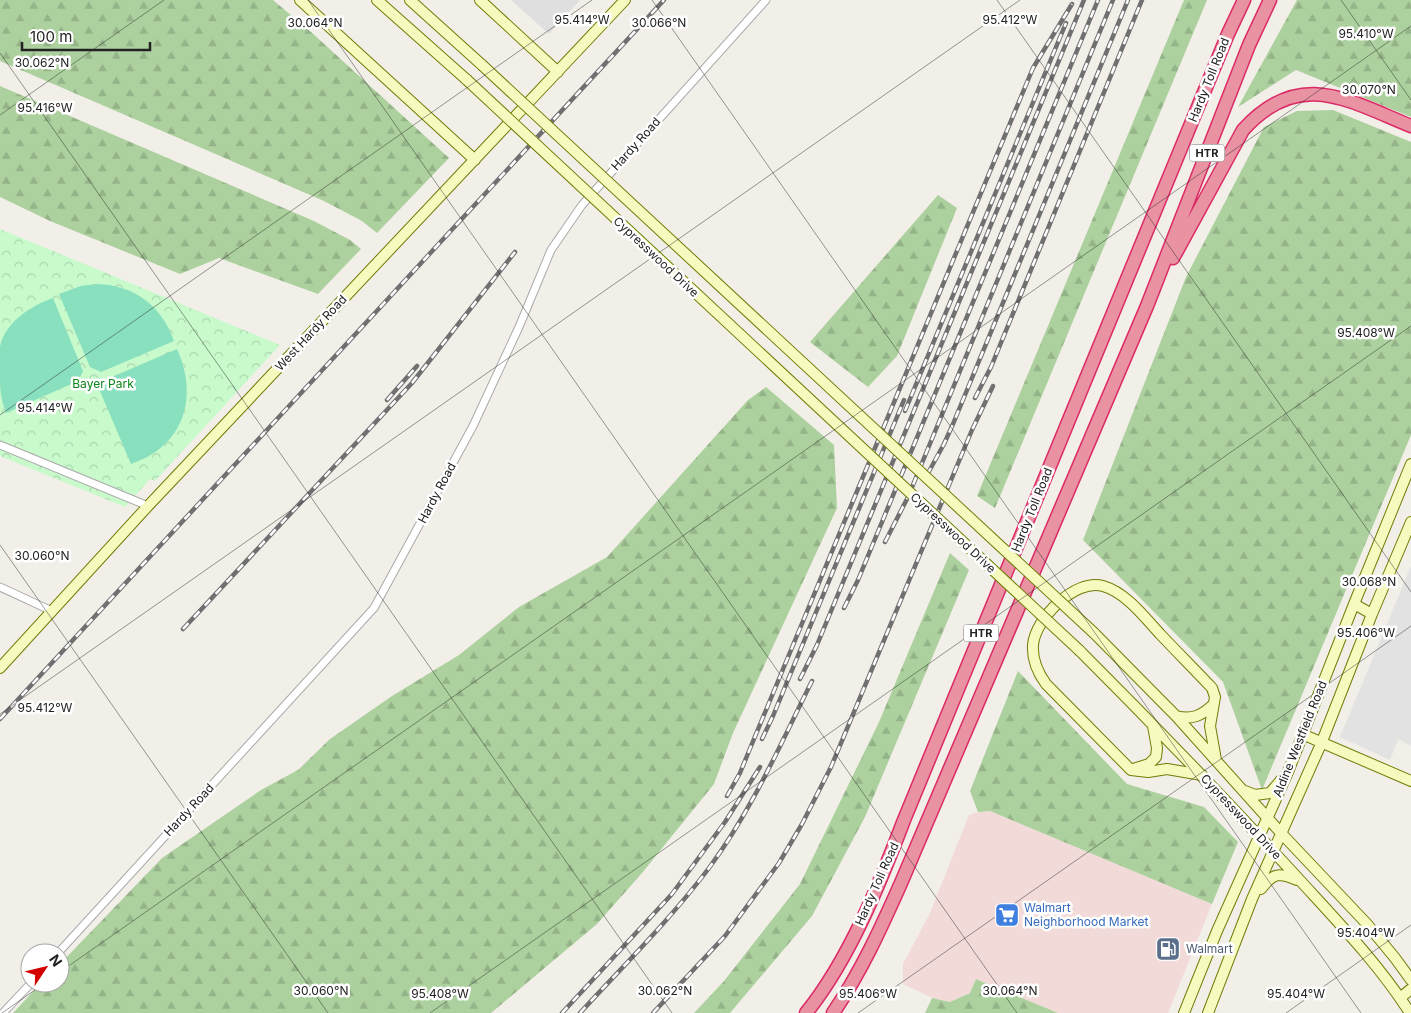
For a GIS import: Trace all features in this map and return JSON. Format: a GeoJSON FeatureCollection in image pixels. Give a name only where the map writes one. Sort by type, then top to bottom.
{"type":"FeatureCollection","features":[{"type":"Feature","properties":{"kind":"highway"},"geometry":{"type":"LineString","coordinates":[[1228,34],[1238,0]]}},
{"type":"Feature","properties":{"kind":"highway","name":"Hardy Toll Road"},"geometry":{"type":"LineString","coordinates":[[806,1013],[826,985],[848,947],[880,882],[1228,34],[1244,0]]}},
{"type":"Feature","properties":{"kind":"highway","name":"Hardy Toll Road"},"geometry":{"type":"LineString","coordinates":[[833,1013],[852,985],[885,920],[1147,306],[1249,45],[1270,0]]}},
{"type":"Feature","properties":{"kind":"highway"},"geometry":{"type":"LineString","coordinates":[[1147,306],[1243,130],[1255,116],[1266,108],[1288,97],[1314,93],[1326,94],[1342,98],[1411,126]]}},
{"type":"Feature","properties":{"kind":"main road"},"geometry":{"type":"LineString","coordinates":[[300,0],[475,160]]}},
{"type":"Feature","properties":{"kind":"main road","name":"Cypresswood Drive"},"geometry":{"type":"LineString","coordinates":[[377,0],[467,80],[1080,651],[1202,775],[1274,852],[1366,953],[1410,1013]]}},
{"type":"Feature","properties":{"kind":"main road","name":"Cypresswood Drive"},"geometry":{"type":"LineString","coordinates":[[410,0],[1094,633],[1176,716],[1267,818],[1367,924],[1411,980]]}},
{"type":"Feature","properties":{"kind":"main road"},"geometry":{"type":"LineString","coordinates":[[480,0],[558,72]]}},
{"type":"Feature","properties":{"kind":"main road","name":"West Hardy Road"},"geometry":{"type":"LineString","coordinates":[[0,668],[148,506],[625,0]]}},
{"type":"Feature","properties":{"kind":"main road","name":"Aldine Westfield Road"},"geometry":{"type":"LineString","coordinates":[[1184,1013],[1217,931],[1288,772],[1354,604],[1410,470]]}},
{"type":"Feature","properties":{"kind":"main road","name":"Aldine Westfield Road"},"geometry":{"type":"LineString","coordinates":[[1208,1013],[1252,899],[1321,744],[1372,614],[1411,522]]}},
{"type":"Feature","properties":{"kind":"main road"},"geometry":{"type":"LineString","coordinates":[[1202,775],[1166,769],[1148,772],[1131,770],[1046,684],[1036,668],[1033,646],[1036,634],[1050,611],[1067,595],[1089,587],[1102,586],[1125,598],[1212,688],[1216,697],[1210,726],[1216,760]]}},
{"type":"Feature","properties":{"kind":"main road"},"geometry":{"type":"LineString","coordinates":[[1354,604],[1372,614]]}},
{"type":"Feature","properties":{"kind":"main road"},"geometry":{"type":"LineString","coordinates":[[1176,716],[1184,718],[1197,717],[1213,705]]}},
{"type":"Feature","properties":{"kind":"main road"},"geometry":{"type":"LineString","coordinates":[[1131,770],[1149,764],[1156,757],[1157,748],[1153,725]]}},
{"type":"Feature","properties":{"kind":"main road"},"geometry":{"type":"LineString","coordinates":[[1302,734],[1321,744],[1411,781]]}},
{"type":"Feature","properties":{"kind":"main road"},"geometry":{"type":"LineString","coordinates":[[1242,790],[1255,795],[1270,793],[1288,772]]}},
{"type":"Feature","properties":{"kind":"main road"},"geometry":{"type":"LineString","coordinates":[[1252,899],[1268,879],[1278,874],[1300,881]]}},
{"type":"Feature","properties":{"kind":"main road"},"geometry":{"type":"LineString","coordinates":[[1400,998],[1411,990]]}},
{"type":"Feature","properties":{"kind":"street","name":"Hardy Road"},"geometry":{"type":"LineString","coordinates":[[67,943],[374,608],[473,426],[519,327],[551,250],[582,205],[766,0]]}},
{"type":"Feature","properties":{"kind":"street"},"geometry":{"type":"LineString","coordinates":[[0,445],[148,506]]}},
{"type":"Feature","properties":{"kind":"street"},"geometry":{"type":"LineString","coordinates":[[0,586],[52,611]]}},
{"type":"Feature","properties":{"kind":"street"},"geometry":{"type":"LineString","coordinates":[[3,1013],[22,993]]}},
{"type":"Feature","properties":{"kind":"shaded area"},"geometry":{"type":"Polygon","coordinates":[[[511,0],[580,0],[549,34],[511,0]]]}},
{"type":"Feature","properties":{"kind":"shaded area"},"geometry":{"type":"Polygon","coordinates":[[[1411,566],[1411,746],[1398,739],[1390,760],[1340,737],[1411,566]]]}},
{"type":"Feature","properties":{"kind":"shaded area"},"geometry":{"type":"Polygon","coordinates":[[[990,811],[1212,904],[1168,1013],[1058,1013],[976,979],[970,993],[950,1002],[932,998],[903,984],[903,964],[930,913],[969,815],[990,811]]]}},
{"type":"Feature","properties":{"kind":"green space"},"geometry":{"type":"Polygon","coordinates":[[[0,0],[273,0],[311,32],[449,158],[377,233],[362,221],[324,201],[0,61],[0,0]]]}},
{"type":"Feature","properties":{"kind":"green space"},"geometry":{"type":"Polygon","coordinates":[[[1184,0],[1207,0],[995,508],[977,496],[1184,0]]]}},
{"type":"Feature","properties":{"kind":"green space"},"geometry":{"type":"Polygon","coordinates":[[[1297,0],[1411,0],[1411,117],[1296,70],[1238,107],[1297,0]]]}},
{"type":"Feature","properties":{"kind":"green space"},"geometry":{"type":"Polygon","coordinates":[[[0,86],[314,221],[350,240],[361,249],[318,294],[219,258],[180,274],[50,221],[0,197],[0,86]]]}},
{"type":"Feature","properties":{"kind":"green space"},"geometry":{"type":"Polygon","coordinates":[[[1333,110],[1411,142],[1411,435],[1262,790],[1223,682],[1083,540],[1186,277],[1264,127],[1297,111],[1333,110]]]}},
{"type":"Feature","properties":{"kind":"green space"},"geometry":{"type":"Polygon","coordinates":[[[938,195],[957,208],[897,356],[868,387],[810,342],[938,195]]]}},
{"type":"Feature","properties":{"kind":"green space","name":"Bayer Park"},"geometry":{"type":"Polygon","coordinates":[[[0,229],[280,345],[155,481],[150,479],[125,507],[0,456],[0,229]]]}},
{"type":"Feature","properties":{"kind":"green space"},"geometry":{"type":"Polygon","coordinates":[[[97,284],[123,288],[145,300],[162,317],[174,341],[101,372],[90,367],[59,294],[81,286],[97,284]]]}},
{"type":"Feature","properties":{"kind":"green space"},"geometry":{"type":"Polygon","coordinates":[[[53,298],[83,371],[78,381],[6,413],[0,388],[0,347],[3,338],[7,330],[20,316],[36,305],[53,298]]]}},
{"type":"Feature","properties":{"kind":"green space"},"geometry":{"type":"Polygon","coordinates":[[[177,349],[184,367],[187,385],[186,402],[182,418],[175,433],[164,445],[149,456],[131,464],[100,391],[105,380],[177,349]]]}},
{"type":"Feature","properties":{"kind":"green space"},"geometry":{"type":"Polygon","coordinates":[[[766,387],[834,445],[837,508],[733,733],[714,784],[642,873],[597,924],[491,1013],[13,1013],[32,993],[70,993],[70,954],[162,858],[261,790],[298,770],[330,739],[392,696],[459,655],[519,607],[607,557],[748,400],[766,387]]]}},
{"type":"Feature","properties":{"kind":"green space"},"geometry":{"type":"Polygon","coordinates":[[[950,553],[969,570],[865,817],[812,916],[730,1013],[694,1013],[724,981],[800,884],[879,722],[950,553]]]}},
{"type":"Feature","properties":{"kind":"green space"},"geometry":{"type":"Polygon","coordinates":[[[1018,671],[1127,784],[1204,807],[1238,842],[1212,904],[990,811],[978,812],[970,791],[1018,671]]]}},
{"type":"Feature","properties":{"kind":"green space"},"geometry":{"type":"Polygon","coordinates":[[[976,979],[1058,1013],[925,1013],[932,998],[950,1002],[970,993],[976,979]]]}},
{"type":"Feature","properties":{"kind":"railway"},"geometry":{"type":"LineString","coordinates":[[0,719],[664,0]]}},
{"type":"Feature","properties":{"kind":"railway"},"geometry":{"type":"LineString","coordinates":[[800,679],[817,645],[1084,0]]}},
{"type":"Feature","properties":{"kind":"railway"},"geometry":{"type":"LineString","coordinates":[[844,608],[858,580],[1098,0]]}},
{"type":"Feature","properties":{"kind":"railway"},"geometry":{"type":"LineString","coordinates":[[885,542],[908,497],[1113,0]]}},
{"type":"Feature","properties":{"kind":"railway"},"geometry":{"type":"LineString","coordinates":[[927,475],[953,424],[1128,0]]}},
{"type":"Feature","properties":{"kind":"railway"},"geometry":{"type":"LineString","coordinates":[[975,398],[991,367],[1142,0]]}},
{"type":"Feature","properties":{"kind":"railway"},"geometry":{"type":"LineString","coordinates":[[727,796],[740,773],[1033,68],[1072,4]]}},
{"type":"Feature","properties":{"kind":"railway"},"geometry":{"type":"LineString","coordinates":[[905,411],[1066,23]]}},
{"type":"Feature","properties":{"kind":"railway"},"geometry":{"type":"LineString","coordinates":[[183,629],[412,383],[515,252]]}},
{"type":"Feature","properties":{"kind":"railway"},"geometry":{"type":"LineString","coordinates":[[387,400],[417,366]]}},
{"type":"Feature","properties":{"kind":"railway"},"geometry":{"type":"LineString","coordinates":[[653,1013],[725,936],[779,863],[802,824],[831,767],[972,430],[993,386]]}},
{"type":"Feature","properties":{"kind":"railway"},"geometry":{"type":"LineString","coordinates":[[762,739],[904,400]]}},
{"type":"Feature","properties":{"kind":"railway"},"geometry":{"type":"LineString","coordinates":[[580,1013],[646,942],[709,868],[739,823],[765,777],[812,681]]}},
{"type":"Feature","properties":{"kind":"railway"},"geometry":{"type":"LineString","coordinates":[[562,1013],[672,894],[725,822],[760,767]]}},
{"type":"Feature","properties":{"kind":"place","name":"Walmart Neighborhood Market"},"geometry":{"type":"Point","coordinates":[1007,915]}},
{"type":"Feature","properties":{"kind":"place","name":"Walmart"},"geometry":{"type":"Point","coordinates":[1168,949]}}]}
